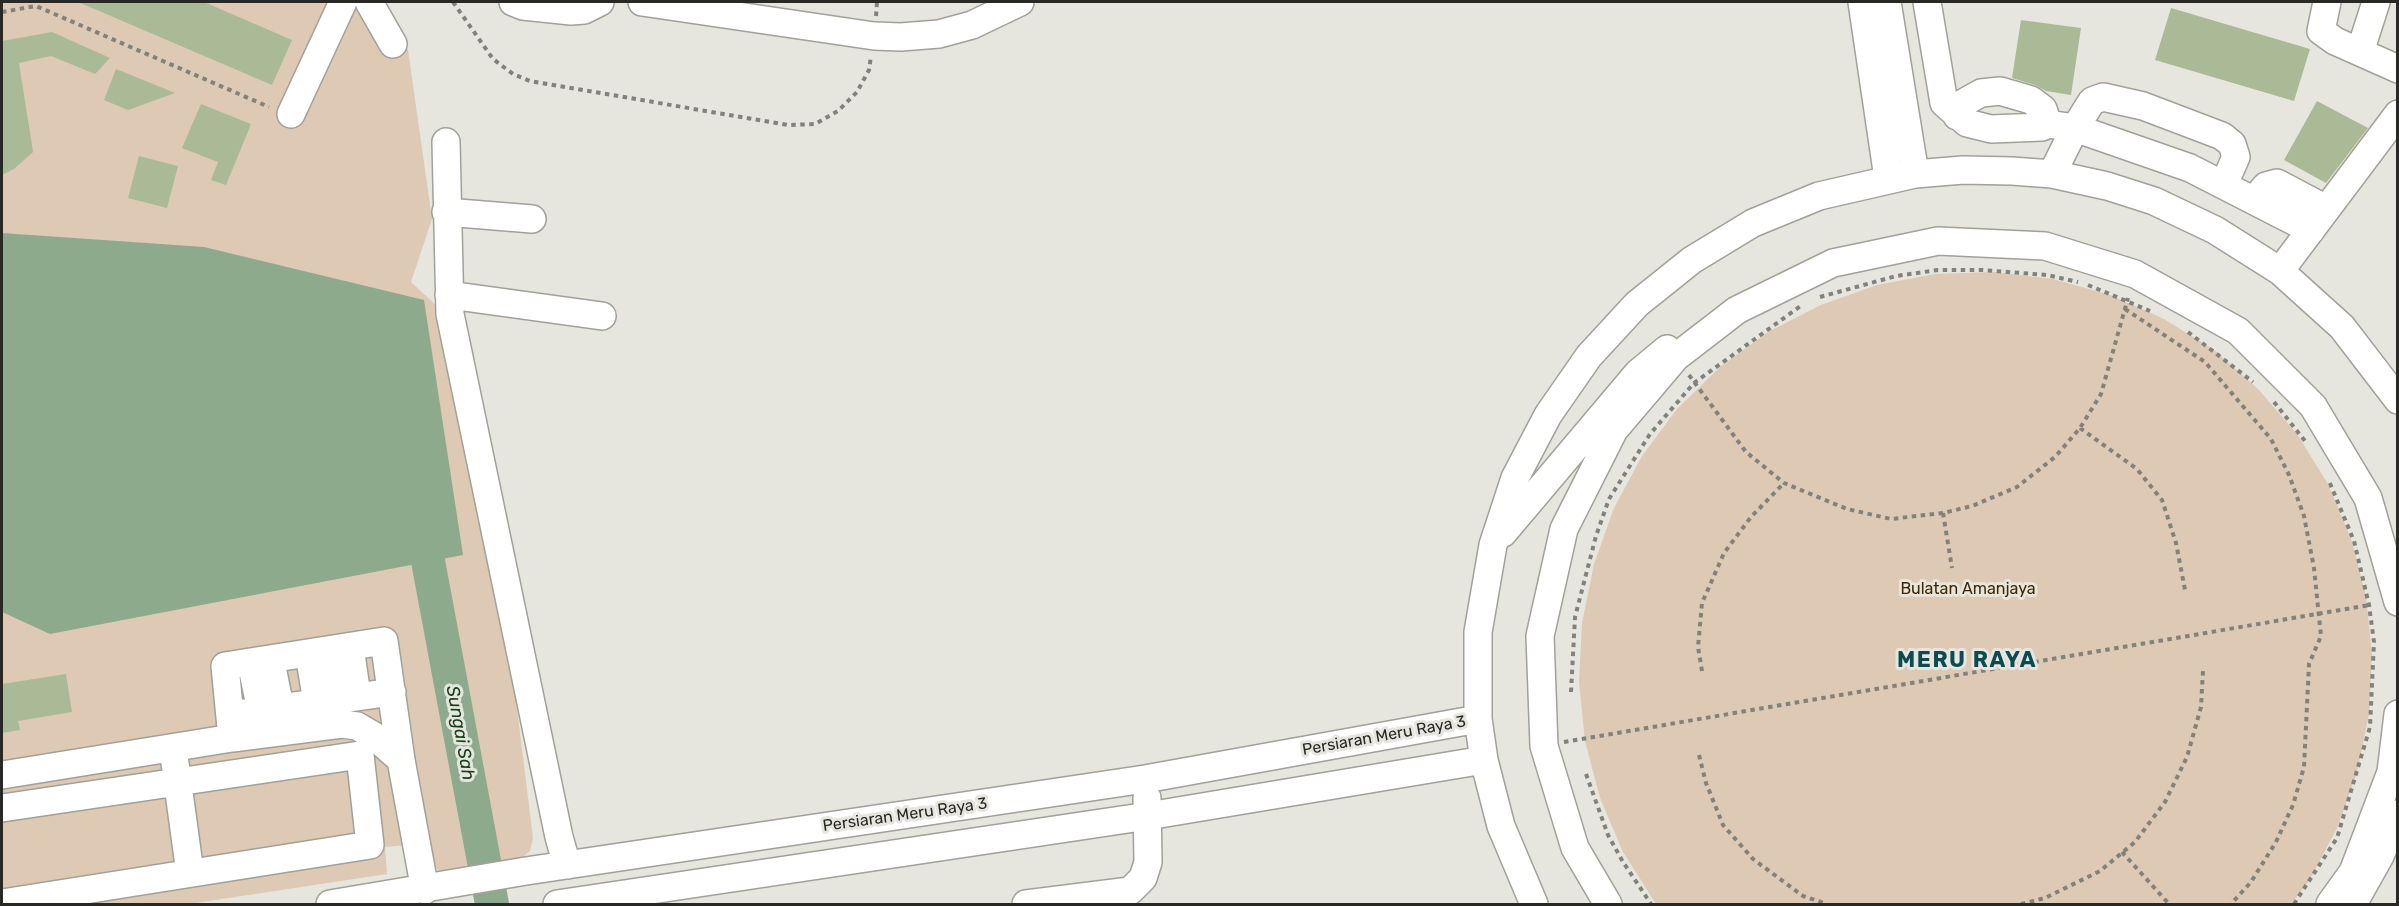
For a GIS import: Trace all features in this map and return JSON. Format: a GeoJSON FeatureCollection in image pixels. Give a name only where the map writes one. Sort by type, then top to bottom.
{"type":"FeatureCollection","features":[{"type":"Feature","properties":{"kind":"street"},"geometry":{"type":"LineString","coordinates":[[280,111],[343,2]]}},
{"type":"Feature","properties":{"kind":"street"},"geometry":{"type":"LineString","coordinates":[[369,2],[393,44]]}},
{"type":"Feature","properties":{"kind":"street"},"geometry":{"type":"LineString","coordinates":[[513,2],[523,6],[571,11],[584,10],[600,2]]}},
{"type":"Feature","properties":{"kind":"street"},"geometry":{"type":"LineString","coordinates":[[642,2],[874,36],[939,34],[972,25],[1020,2]]}},
{"type":"Feature","properties":{"kind":"street"},"geometry":{"type":"LineString","coordinates":[[1862,2],[1888,178]]}},
{"type":"Feature","properties":{"kind":"street"},"geometry":{"type":"LineString","coordinates":[[1887,2],[1915,174]]}},
{"type":"Feature","properties":{"kind":"street"},"geometry":{"type":"LineString","coordinates":[[1927,2],[1944,103],[1967,123],[1991,129],[2032,128],[2048,124],[2074,128],[2190,168],[2253,200],[2266,186],[2277,183],[2318,220]]}},
{"type":"Feature","properties":{"kind":"street"},"geometry":{"type":"LineString","coordinates":[[2327,2],[2321,32],[2397,69]]}},
{"type":"Feature","properties":{"kind":"street"},"geometry":{"type":"LineString","coordinates":[[2360,52],[2376,2]]}},
{"type":"Feature","properties":{"kind":"street"},"geometry":{"type":"LineString","coordinates":[[1957,116],[1963,103],[1981,93],[2000,91],[2031,100],[2043,109],[2048,124]]}},
{"type":"Feature","properties":{"kind":"street"},"geometry":{"type":"LineString","coordinates":[[2052,174],[2074,128],[2092,101],[2103,97],[2143,106],[2222,136],[2232,144],[2236,157],[2224,184]]}},
{"type":"Feature","properties":{"kind":"street"},"geometry":{"type":"LineString","coordinates":[[2280,271],[2397,114]]}},
{"type":"Feature","properties":{"kind":"street"},"geometry":{"type":"LineString","coordinates":[[446,142],[450,314],[559,837],[567,865]]}},
{"type":"Feature","properties":{"kind":"street"},"geometry":{"type":"LineString","coordinates":[[1534,904],[1501,826],[1484,760],[1478,719],[1478,632],[1493,545],[1515,478],[1548,415],[1589,356],[1637,304],[1692,260],[1753,223],[1819,196],[1888,178],[1915,174],[1963,170],[2052,174],[2107,186],[2154,201],[2215,230],[2280,271],[2342,327],[2397,400]]}},
{"type":"Feature","properties":{"kind":"street"},"geometry":{"type":"LineString","coordinates":[[446,212],[532,219]]}},
{"type":"Feature","properties":{"kind":"street"},"geometry":{"type":"LineString","coordinates":[[1608,904],[1575,848],[1544,746],[1540,636],[1564,529],[1614,430],[1676,357],[1737,310],[1833,263],[1938,241],[2045,246],[2135,274],[2238,331],[2313,406],[2368,498],[2397,601]]}},
{"type":"Feature","properties":{"kind":"street"},"geometry":{"type":"LineString","coordinates":[[449,295],[602,316]]}},
{"type":"Feature","properties":{"kind":"street"},"geometry":{"type":"LineString","coordinates":[[1493,545],[1638,373],[1704,318],[1737,310]]}},
{"type":"Feature","properties":{"kind":"street"},"geometry":{"type":"LineString","coordinates":[[231,727],[225,666],[384,641],[401,760],[424,890]]}},
{"type":"Feature","properties":{"kind":"street"},"geometry":{"type":"LineString","coordinates":[[302,668],[308,703]]}},
{"type":"Feature","properties":{"kind":"street"},"geometry":{"type":"LineString","coordinates":[[302,668],[308,703]]}},
{"type":"Feature","properties":{"kind":"street"},"geometry":{"type":"LineString","coordinates":[[302,668],[308,703]]}},
{"type":"Feature","properties":{"kind":"street"},"geometry":{"type":"LineString","coordinates":[[2,775],[173,747],[308,703],[392,692]]}},
{"type":"Feature","properties":{"kind":"street"},"geometry":{"type":"LineString","coordinates":[[2330,904],[2353,872],[2391,772],[2397,714]]}},
{"type":"Feature","properties":{"kind":"street","name":"Persiaran Meru Raya 3"},"geometry":{"type":"LineString","coordinates":[[330,904],[424,890],[526,871],[1145,779],[1478,719]]}},
{"type":"Feature","properties":{"kind":"street"},"geometry":{"type":"LineString","coordinates":[[231,727],[342,724],[357,726],[374,736],[401,760]]}},
{"type":"Feature","properties":{"kind":"street"},"geometry":{"type":"LineString","coordinates":[[173,747],[190,873]]}},
{"type":"Feature","properties":{"kind":"street"},"geometry":{"type":"LineString","coordinates":[[2,808],[360,755],[370,845],[281,861],[2,903]]}},
{"type":"Feature","properties":{"kind":"street"},"geometry":{"type":"LineString","coordinates":[[557,904],[1148,816],[1484,760]]}},
{"type":"Feature","properties":{"kind":"street"},"geometry":{"type":"LineString","coordinates":[[1026,904],[1130,891],[1143,878],[1148,862],[1145,779]]}},
{"type":"Feature","properties":{"kind":"street"},"geometry":{"type":"LineString","coordinates":[[2353,904],[2380,856],[2397,813]]}},
{"type":"Feature","properties":{"kind":"path"},"geometry":{"type":"LineString","coordinates":[[453,2],[493,59],[513,74],[530,81],[788,125],[815,124],[838,111],[857,92],[869,70],[877,2]]}},
{"type":"Feature","properties":{"kind":"path"},"geometry":{"type":"LineString","coordinates":[[2,12],[36,6],[280,111]]}},
{"type":"Feature","properties":{"kind":"path"},"geometry":{"type":"LineString","coordinates":[[1812,299],[1896,276],[1938,270],[1982,270],[2047,275],[2081,283],[2127,300],[2158,315]]}},
{"type":"Feature","properties":{"kind":"path"},"geometry":{"type":"LineString","coordinates":[[1676,357],[1746,453],[1784,483],[1847,509],[1892,519],[1943,513],[1972,506],[2017,487],[2055,458],[2080,428],[2101,394],[2135,274]]}},
{"type":"Feature","properties":{"kind":"path"},"geometry":{"type":"LineString","coordinates":[[1571,692],[1575,617],[1596,536],[1609,499],[1650,434],[1694,383],[1804,304]]}},
{"type":"Feature","properties":{"kind":"path"},"geometry":{"type":"LineString","coordinates":[[2125,309],[2205,362],[2271,440],[2289,475],[2304,516],[2320,614],[2321,636],[2309,664],[2304,767],[2293,805],[2276,842],[2251,882],[2231,904]]}},
{"type":"Feature","properties":{"kind":"path"},"geometry":{"type":"LineString","coordinates":[[2186,331],[2242,371],[2259,387]]}},
{"type":"Feature","properties":{"kind":"path"},"geometry":{"type":"LineString","coordinates":[[2267,396],[2308,447]]}},
{"type":"Feature","properties":{"kind":"path"},"geometry":{"type":"LineString","coordinates":[[2080,428],[2138,469],[2162,500],[2176,543],[2185,590]]}},
{"type":"Feature","properties":{"kind":"path"},"geometry":{"type":"LineString","coordinates":[[2294,904],[2337,838],[2370,727],[2374,642],[2369,605],[2354,541],[2323,471]]}},
{"type":"Feature","properties":{"kind":"path"},"geometry":{"type":"LineString","coordinates":[[1702,671],[1698,647],[1702,603],[1724,553],[1751,517],[1784,483]]}},
{"type":"Feature","properties":{"kind":"path"},"geometry":{"type":"LineString","coordinates":[[1943,513],[1952,568]]}},
{"type":"Feature","properties":{"kind":"path"},"geometry":{"type":"LineString","coordinates":[[1544,746],[2397,601]]}},
{"type":"Feature","properties":{"kind":"path"},"geometry":{"type":"LineString","coordinates":[[2020,904],[2045,898],[2100,871],[2134,842],[2165,802],[2187,757],[2201,707],[2203,671]]}},
{"type":"Feature","properties":{"kind":"path"},"geometry":{"type":"LineString","coordinates":[[1699,755],[1706,783],[1723,825],[1745,851],[1803,896],[1827,904]]}},
{"type":"Feature","properties":{"kind":"path"},"geometry":{"type":"LineString","coordinates":[[1586,774],[1613,844],[1651,904]]}},
{"type":"Feature","properties":{"kind":"path"},"geometry":{"type":"LineString","coordinates":[[2122,852],[2169,904]]}},
{"type":"Feature","properties":{"kind":"green space"},"geometry":{"type":"Polygon","coordinates":[[[2,2],[384,2],[408,50],[432,219],[411,282],[440,309],[508,636],[533,838],[530,851],[523,857],[440,871],[433,866],[428,843],[385,847],[387,874],[189,904],[2,904],[2,2]]]}},
{"type":"Feature","properties":{"kind":"green space","name":"Bulatan Amanjaya"},"geometry":{"type":"Polygon","coordinates":[[[1994,272],[2053,279],[2110,295],[2164,319],[2214,350],[2258,389],[2297,434],[2328,484],[2351,539],[2366,596],[2372,655],[2369,714],[2357,773],[2337,828],[2309,881],[2291,904],[1656,904],[1623,852],[1600,798],[1585,741],[1579,682],[1582,623],[1594,564],[1614,508],[1642,456],[1677,409],[1720,367],[1768,332],[1821,305],[1877,285],[1935,274],[1994,272]]]}},
{"type":"Feature","properties":{"kind":"shaded area"},"geometry":{"type":"Polygon","coordinates":[[[2,233],[204,247],[424,300],[463,555],[50,634],[2,612],[2,233]]]}},
{"type":"Feature","properties":{"kind":"building"},"geometry":{"type":"Polygon","coordinates":[[[78,2],[204,2],[292,40],[272,85],[78,2]]]}},
{"type":"Feature","properties":{"kind":"building"},"geometry":{"type":"Polygon","coordinates":[[[2171,8],[2310,49],[2294,101],[2155,60],[2171,8]]]}},
{"type":"Feature","properties":{"kind":"building"},"geometry":{"type":"Polygon","coordinates":[[[2021,20],[2081,28],[2071,95],[2046,91],[2012,78],[2021,20]]]}},
{"type":"Feature","properties":{"kind":"building"},"geometry":{"type":"Polygon","coordinates":[[[52,32],[110,58],[95,74],[51,56],[19,63],[33,152],[14,169],[2,175],[2,41],[52,32]]]}},
{"type":"Feature","properties":{"kind":"building"},"geometry":{"type":"Polygon","coordinates":[[[116,69],[175,93],[128,110],[104,100],[116,69]]]}},
{"type":"Feature","properties":{"kind":"building"},"geometry":{"type":"Polygon","coordinates":[[[2317,101],[2368,128],[2326,183],[2284,160],[2317,101]]]}},
{"type":"Feature","properties":{"kind":"building"},"geometry":{"type":"Polygon","coordinates":[[[201,104],[251,124],[226,185],[211,180],[218,162],[182,148],[201,104]]]}},
{"type":"Feature","properties":{"kind":"building"},"geometry":{"type":"Polygon","coordinates":[[[139,156],[178,166],[167,208],[128,198],[139,156]]]}},
{"type":"Feature","properties":{"kind":"building"},"geometry":{"type":"Polygon","coordinates":[[[66,674],[72,712],[18,721],[20,730],[2,733],[2,684],[66,674]]]}},
{"type":"Feature","properties":{"kind":"waterway","name":"Sungai Sah"},"geometry":{"type":"LineString","coordinates":[[428,561],[492,904]]}},
{"type":"Feature","properties":{"kind":"district","name":"MERU RAYA"},"geometry":{"type":"Point","coordinates":[1967,661]}}]}
